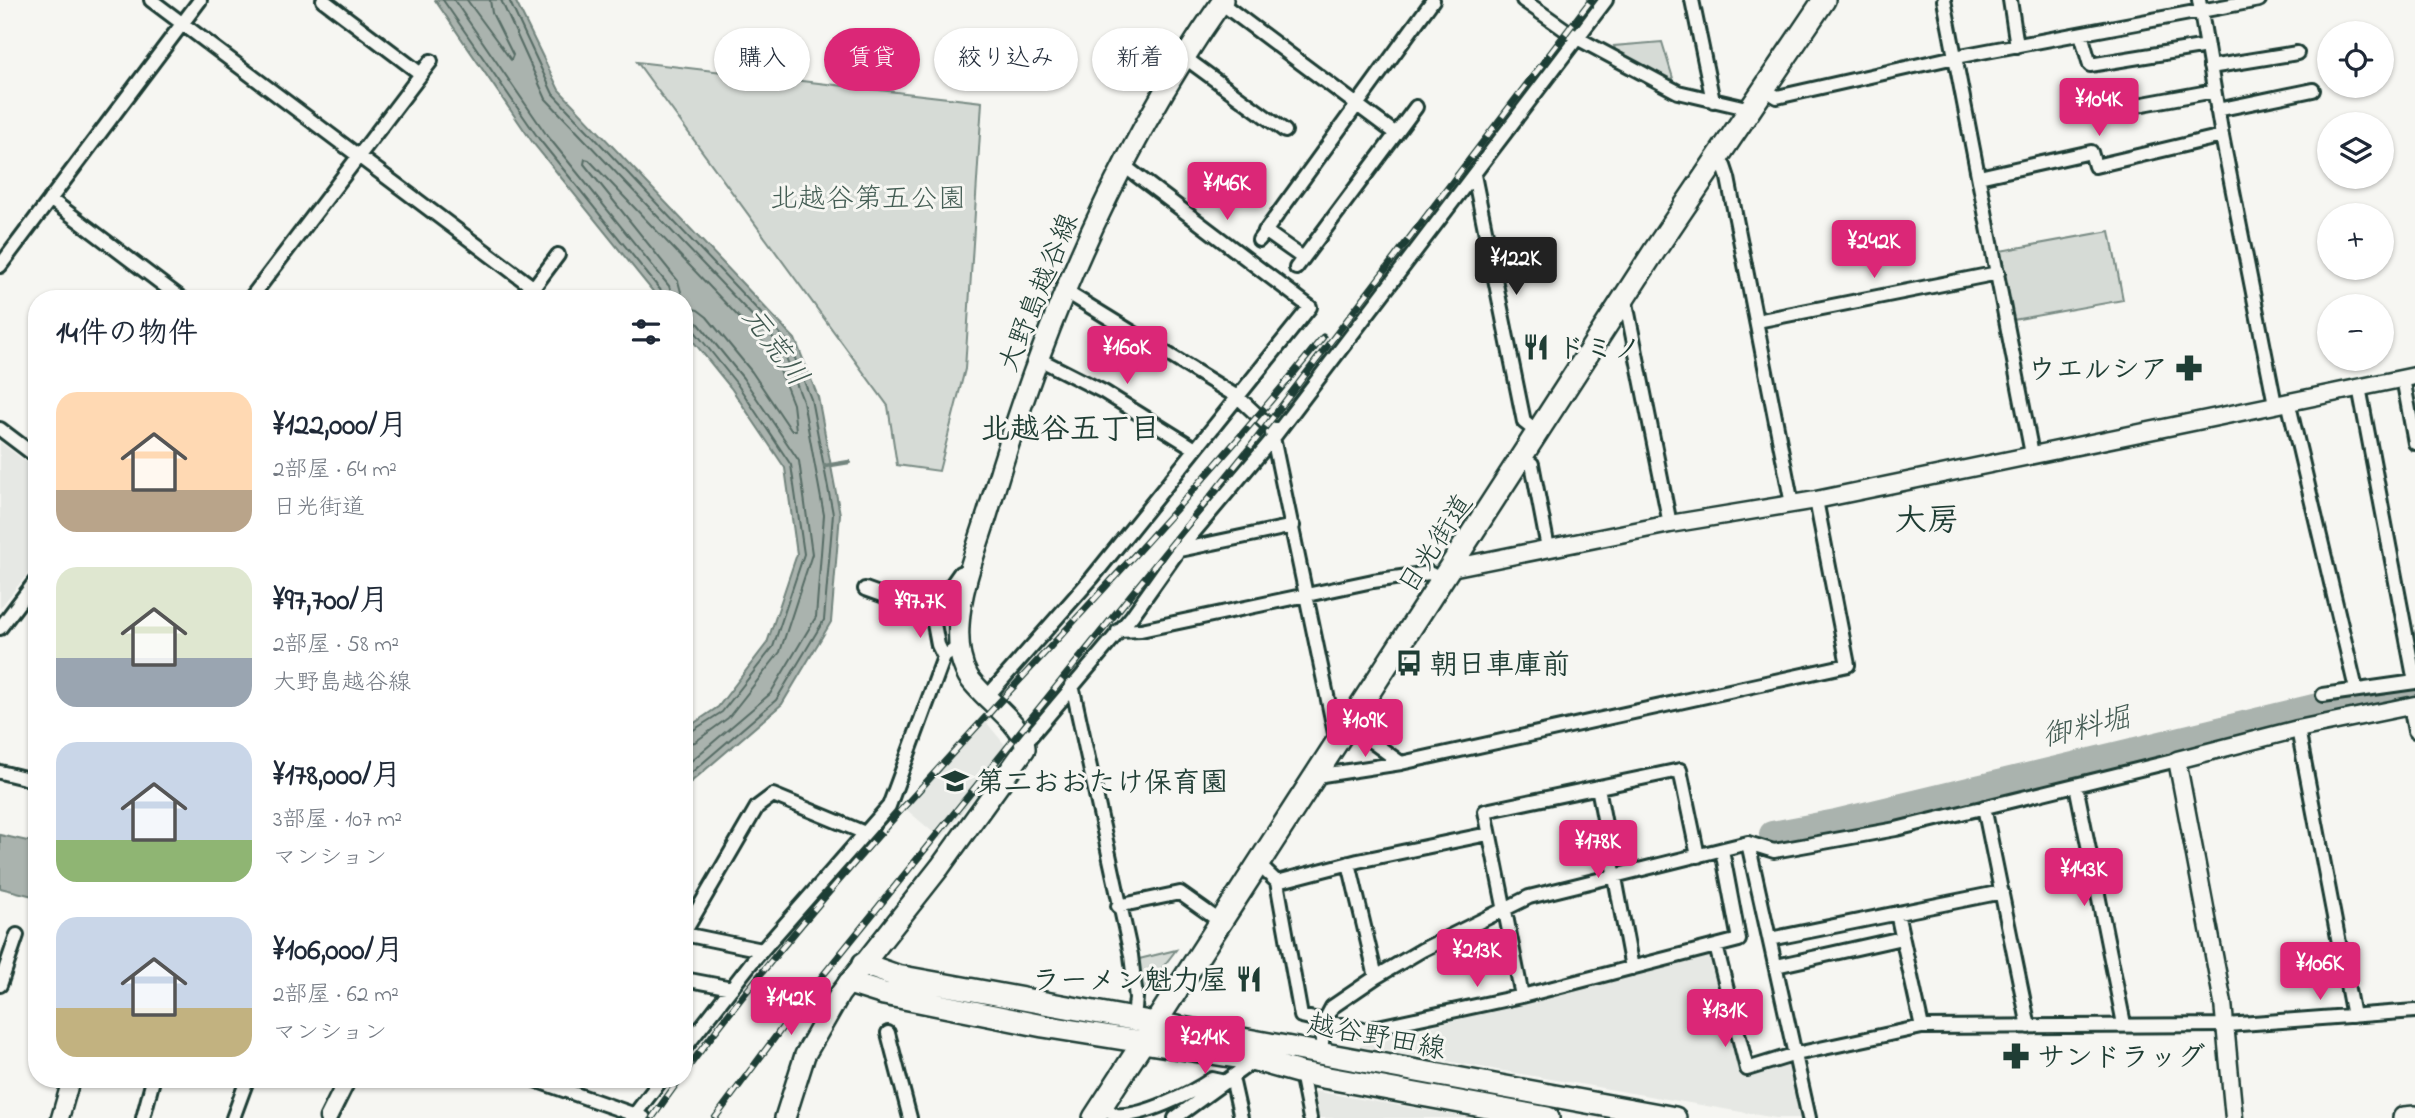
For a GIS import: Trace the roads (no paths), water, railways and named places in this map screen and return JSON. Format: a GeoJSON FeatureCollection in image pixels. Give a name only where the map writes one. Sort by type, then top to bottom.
{"type":"FeatureCollection","features":[{"type":"Feature","properties":{"kind":"main road","name":"日光街道"},"geometry":{"type":"LineString","coordinates":[[1098,1112],[1625,298],[1824,0]]}},
{"type":"Feature","properties":{"kind":"main road","name":"大野島越谷線"},"geometry":{"type":"LineString","coordinates":[[1188,51],[1222,2]]}},
{"type":"Feature","properties":{"kind":"main road","name":"大野島越谷線"},"geometry":{"type":"LineString","coordinates":[[1026,742],[969,678],[951,651],[971,569],[1011,437],[1039,359],[1065,291],[1123,165],[1165,91]]}},
{"type":"Feature","properties":{"kind":"main road"},"geometry":{"type":"LineString","coordinates":[[785,1118],[814,1036],[863,964],[1021,759],[1026,742]]}},
{"type":"Feature","properties":{"kind":"main road","name":"越谷野田線"},"geometry":{"type":"LineString","coordinates":[[863,964],[897,975],[1675,1118]]}},
{"type":"Feature","properties":{"kind":"main road","name":"越谷野田線"},"geometry":{"type":"LineString","coordinates":[[849,983],[884,994],[1142,1044],[1255,1060],[1301,1073],[1548,1118]]}},
{"type":"Feature","properties":{"kind":"main road"},"geometry":{"type":"LineString","coordinates":[[2404,1118],[2415,1117]]}},
{"type":"Feature","properties":{"kind":"street"},"geometry":{"type":"LineString","coordinates":[[151,0],[359,156],[526,290]]}},
{"type":"Feature","properties":{"kind":"street"},"geometry":{"type":"LineString","coordinates":[[0,266],[200,0]]}},
{"type":"Feature","properties":{"kind":"street"},"geometry":{"type":"LineString","coordinates":[[323,0],[421,74]]}},
{"type":"Feature","properties":{"kind":"street"},"geometry":{"type":"LineString","coordinates":[[1416,107],[1299,263],[1262,236],[1433,0]]}},
{"type":"Feature","properties":{"kind":"street"},"geometry":{"type":"LineString","coordinates":[[1522,0],[1577,38],[1678,92],[1751,108]]}},
{"type":"Feature","properties":{"kind":"street"},"geometry":{"type":"LineString","coordinates":[[1026,742],[1118,631],[1178,551],[1274,437],[1606,0]]}},
{"type":"Feature","properties":{"kind":"street"},"geometry":{"type":"LineString","coordinates":[[1692,0],[1713,101]]}},
{"type":"Feature","properties":{"kind":"street"},"geometry":{"type":"LineString","coordinates":[[1944,0],[2032,454]]}},
{"type":"Feature","properties":{"kind":"street"},"geometry":{"type":"LineString","coordinates":[[2010,0],[2017,46]]}},
{"type":"Feature","properties":{"kind":"street"},"geometry":{"type":"LineString","coordinates":[[1764,89],[1777,97],[1955,57],[2081,34],[2200,6],[2259,0]]}},
{"type":"Feature","properties":{"kind":"street"},"geometry":{"type":"LineString","coordinates":[[1222,2],[1396,134]]}},
{"type":"Feature","properties":{"kind":"street"},"geometry":{"type":"LineString","coordinates":[[2200,6],[2222,136],[2282,403],[2356,689]]}},
{"type":"Feature","properties":{"kind":"street"},"geometry":{"type":"LineString","coordinates":[[2081,34],[2090,65],[2207,46]]}},
{"type":"Feature","properties":{"kind":"street"},"geometry":{"type":"LineString","coordinates":[[2210,67],[2297,53]]}},
{"type":"Feature","properties":{"kind":"street"},"geometry":{"type":"LineString","coordinates":[[1188,60],[1285,131]]}},
{"type":"Feature","properties":{"kind":"street"},"geometry":{"type":"LineString","coordinates":[[257,290],[431,61]]}},
{"type":"Feature","properties":{"kind":"street"},"geometry":{"type":"LineString","coordinates":[[2217,110],[2313,90]]}},
{"type":"Feature","properties":{"kind":"street"},"geometry":{"type":"LineString","coordinates":[[2094,113],[2214,91]]}},
{"type":"Feature","properties":{"kind":"street"},"geometry":{"type":"LineString","coordinates":[[1979,177],[2091,152],[2095,166],[2222,136]]}},
{"type":"Feature","properties":{"kind":"street"},"geometry":{"type":"LineString","coordinates":[[1716,161],[1724,166],[1728,178],[1792,504]]}},
{"type":"Feature","properties":{"kind":"street"},"geometry":{"type":"LineString","coordinates":[[986,698],[1092,578],[1310,307],[1123,165]]}},
{"type":"Feature","properties":{"kind":"street"},"geometry":{"type":"LineString","coordinates":[[1474,175],[1524,422],[1538,433]]}},
{"type":"Feature","properties":{"kind":"street"},"geometry":{"type":"LineString","coordinates":[[50,200],[169,290]]}},
{"type":"Feature","properties":{"kind":"street"},"geometry":{"type":"LineString","coordinates":[[535,290],[558,255]]}},
{"type":"Feature","properties":{"kind":"street"},"geometry":{"type":"LineString","coordinates":[[1757,321],[1997,273]]}},
{"type":"Feature","properties":{"kind":"street"},"geometry":{"type":"LineString","coordinates":[[1065,291],[1239,398],[1271,428],[1337,743]]}},
{"type":"Feature","properties":{"kind":"street"},"geometry":{"type":"LineString","coordinates":[[1625,298],[1671,524]]}},
{"type":"Feature","properties":{"kind":"street"},"geometry":{"type":"LineString","coordinates":[[1039,359],[1104,392],[1194,448]]}},
{"type":"Feature","properties":{"kind":"street"},"geometry":{"type":"LineString","coordinates":[[1118,631],[1141,630],[1306,594],[1429,573],[1447,574],[1548,548],[1816,500],[2409,377],[2415,443]]}},
{"type":"Feature","properties":{"kind":"street"},"geometry":{"type":"LineString","coordinates":[[2323,695],[2415,682],[2359,387]]}},
{"type":"Feature","properties":{"kind":"street"},"geometry":{"type":"LineString","coordinates":[[0,429],[28,450]]}},
{"type":"Feature","properties":{"kind":"street"},"geometry":{"type":"LineString","coordinates":[[1522,458],[1532,464],[1548,548]]}},
{"type":"Feature","properties":{"kind":"street"},"geometry":{"type":"LineString","coordinates":[[1315,776],[1401,763],[1849,665],[1816,500]]}},
{"type":"Feature","properties":{"kind":"street"},"geometry":{"type":"LineString","coordinates":[[1178,551],[1293,526]]}},
{"type":"Feature","properties":{"kind":"street"},"geometry":{"type":"LineString","coordinates":[[693,1038],[762,950],[889,806],[951,651],[938,645],[932,613],[960,573],[971,569]]}},
{"type":"Feature","properties":{"kind":"street"},"geometry":{"type":"LineString","coordinates":[[865,589],[932,613]]}},
{"type":"Feature","properties":{"kind":"street"},"geometry":{"type":"LineString","coordinates":[[0,628],[28,591]]}},
{"type":"Feature","properties":{"kind":"street"},"geometry":{"type":"LineString","coordinates":[[1072,685],[1118,906],[1131,955],[1136,998],[1134,1018]]}},
{"type":"Feature","properties":{"kind":"street"},"geometry":{"type":"LineString","coordinates":[[1321,1053],[1324,1022],[1332,1007],[1376,977],[1529,897],[1748,843],[1774,851],[1896,829],[2298,729],[2412,706],[2415,731]]}},
{"type":"Feature","properties":{"kind":"street"},"geometry":{"type":"LineString","coordinates":[[1349,724],[1401,763]]}},
{"type":"Feature","properties":{"kind":"street"},"geometry":{"type":"LineString","coordinates":[[2298,729],[2353,1016]]}},
{"type":"Feature","properties":{"kind":"street"},"geometry":{"type":"LineString","coordinates":[[2177,760],[2227,1025],[2234,1118]]}},
{"type":"Feature","properties":{"kind":"street"},"geometry":{"type":"LineString","coordinates":[[1522,996],[1485,810],[1680,769],[1698,856]]}},
{"type":"Feature","properties":{"kind":"street"},"geometry":{"type":"LineString","coordinates":[[0,772],[28,779]]}},
{"type":"Feature","properties":{"kind":"street"},"geometry":{"type":"LineString","coordinates":[[2076,785],[2124,1024]]}},
{"type":"Feature","properties":{"kind":"street"},"geometry":{"type":"LineString","coordinates":[[1598,787],[1632,968]]}},
{"type":"Feature","properties":{"kind":"street"},"geometry":{"type":"LineString","coordinates":[[693,917],[757,807],[773,795],[865,833]]}},
{"type":"Feature","properties":{"kind":"street"},"geometry":{"type":"LineString","coordinates":[[1984,807],[2029,1027]]}},
{"type":"Feature","properties":{"kind":"street"},"geometry":{"type":"LineString","coordinates":[[1277,882],[1349,863],[1488,834]]}},
{"type":"Feature","properties":{"kind":"street"},"geometry":{"type":"LineString","coordinates":[[1748,843],[1809,1118]]}},
{"type":"Feature","properties":{"kind":"street"},"geometry":{"type":"LineString","coordinates":[[1258,865],[1277,882],[1301,1016],[1364,1030],[1522,996],[1739,940],[1722,850]]}},
{"type":"Feature","properties":{"kind":"street"},"geometry":{"type":"LineString","coordinates":[[1349,863],[1376,977]]}},
{"type":"Feature","properties":{"kind":"street"},"geometry":{"type":"LineString","coordinates":[[1770,939],[2002,891]]}},
{"type":"Feature","properties":{"kind":"street"},"geometry":{"type":"LineString","coordinates":[[1118,906],[1180,893],[1221,922]]}},
{"type":"Feature","properties":{"kind":"street"},"geometry":{"type":"LineString","coordinates":[[1897,913],[1922,1027]]}},
{"type":"Feature","properties":{"kind":"street"},"geometry":{"type":"LineString","coordinates":[[0,985],[17,935]]}},
{"type":"Feature","properties":{"kind":"street"},"geometry":{"type":"LineString","coordinates":[[693,935],[762,950]]}},
{"type":"Feature","properties":{"kind":"street"},"geometry":{"type":"LineString","coordinates":[[1776,966],[1902,937]]}},
{"type":"Feature","properties":{"kind":"street"},"geometry":{"type":"LineString","coordinates":[[1716,946],[1747,1069],[1796,1055],[1922,1027],[2227,1025],[2415,1011]]}},
{"type":"Feature","properties":{"kind":"street"},"geometry":{"type":"LineString","coordinates":[[693,981],[732,988]]}},
{"type":"Feature","properties":{"kind":"street"},"geometry":{"type":"LineString","coordinates":[[888,1033],[910,1118]]}},
{"type":"Feature","properties":{"kind":"street"},"geometry":{"type":"LineString","coordinates":[[1098,1112],[1116,1115],[1175,1114],[1255,1060]]}},
{"type":"Feature","properties":{"kind":"street"},"geometry":{"type":"LineString","coordinates":[[1301,1073],[1310,1118]]}},
{"type":"Feature","properties":{"kind":"street"},"geometry":{"type":"LineString","coordinates":[[1229,1080],[1241,1118]]}},
{"type":"Feature","properties":{"kind":"street"},"geometry":{"type":"LineString","coordinates":[[60,1118],[69,1088]]}},
{"type":"Feature","properties":{"kind":"street"},"geometry":{"type":"LineString","coordinates":[[143,1118],[151,1088]]}},
{"type":"Feature","properties":{"kind":"street"},"geometry":{"type":"LineString","coordinates":[[233,1118],[244,1088]]}},
{"type":"Feature","properties":{"kind":"street"},"geometry":{"type":"LineString","coordinates":[[328,1118],[343,1088]]}},
{"type":"Feature","properties":{"kind":"street"},"geometry":{"type":"LineString","coordinates":[[557,1088],[637,1117],[656,1088]]}},
{"type":"Feature","properties":{"kind":"water","name":"元荒川"},"geometry":{"type":"Polygon","coordinates":[[[435,0],[515,0],[559,90],[795,339],[818,397],[840,514],[831,622],[782,704],[693,780],[693,724],[718,707],[767,643],[797,554],[785,468],[731,388],[693,341],[693,290],[652,290],[533,143],[435,0]]]}},
{"type":"Feature","properties":{"kind":"water"},"geometry":{"type":"Polygon","coordinates":[[[0,835],[28,841],[28,895],[0,888],[0,835]]]}},
{"type":"Feature","properties":{"kind":"waterway"},"geometry":{"type":"LineString","coordinates":[[825,466],[849,462]]}},
{"type":"Feature","properties":{"kind":"waterway","name":"御料堀"},"geometry":{"type":"LineString","coordinates":[[1772,834],[1836,822],[2343,700],[2415,689]]}},
{"type":"Feature","properties":{"kind":"railway"},"geometry":{"type":"LineString","coordinates":[[715,1118],[799,1005],[1248,450],[1591,0]]}},
{"type":"Feature","properties":{"kind":"railway"},"geometry":{"type":"LineString","coordinates":[[693,1061],[837,883],[1165,522],[1323,337]]}},
{"type":"Feature","properties":{"kind":"railway"},"geometry":{"type":"LineString","coordinates":[[652,1118],[673,1088]]}},
{"type":"Feature","properties":{"kind":"place","name":"ドミノ"},"geometry":{"type":"Point","coordinates":[1536,347]}},
{"type":"Feature","properties":{"kind":"place","name":"ウエルシア"},"geometry":{"type":"Point","coordinates":[2189,368]}},
{"type":"Feature","properties":{"kind":"place","name":"朝日車庫前"},"geometry":{"type":"Point","coordinates":[1409,663]}},
{"type":"Feature","properties":{"kind":"place","name":"第二おおたけ保育園"},"geometry":{"type":"Point","coordinates":[955,781]}},
{"type":"Feature","properties":{"kind":"place","name":"ラーメン魁力屋"},"geometry":{"type":"Point","coordinates":[1249,979]}},
{"type":"Feature","properties":{"kind":"place","name":"サンドラッグ"},"geometry":{"type":"Point","coordinates":[2016,1056]}},
{"type":"Feature","properties":{"kind":"district","name":"北越谷五丁目"},"geometry":{"type":"Point","coordinates":[1070,428]}},
{"type":"Feature","properties":{"kind":"district","name":"大房"},"geometry":{"type":"Point","coordinates":[1927,519]}},
{"type":"Feature","properties":{"kind":"park label","name":"北越谷第五公園"},"geometry":{"type":"Point","coordinates":[868,197]}}]}
